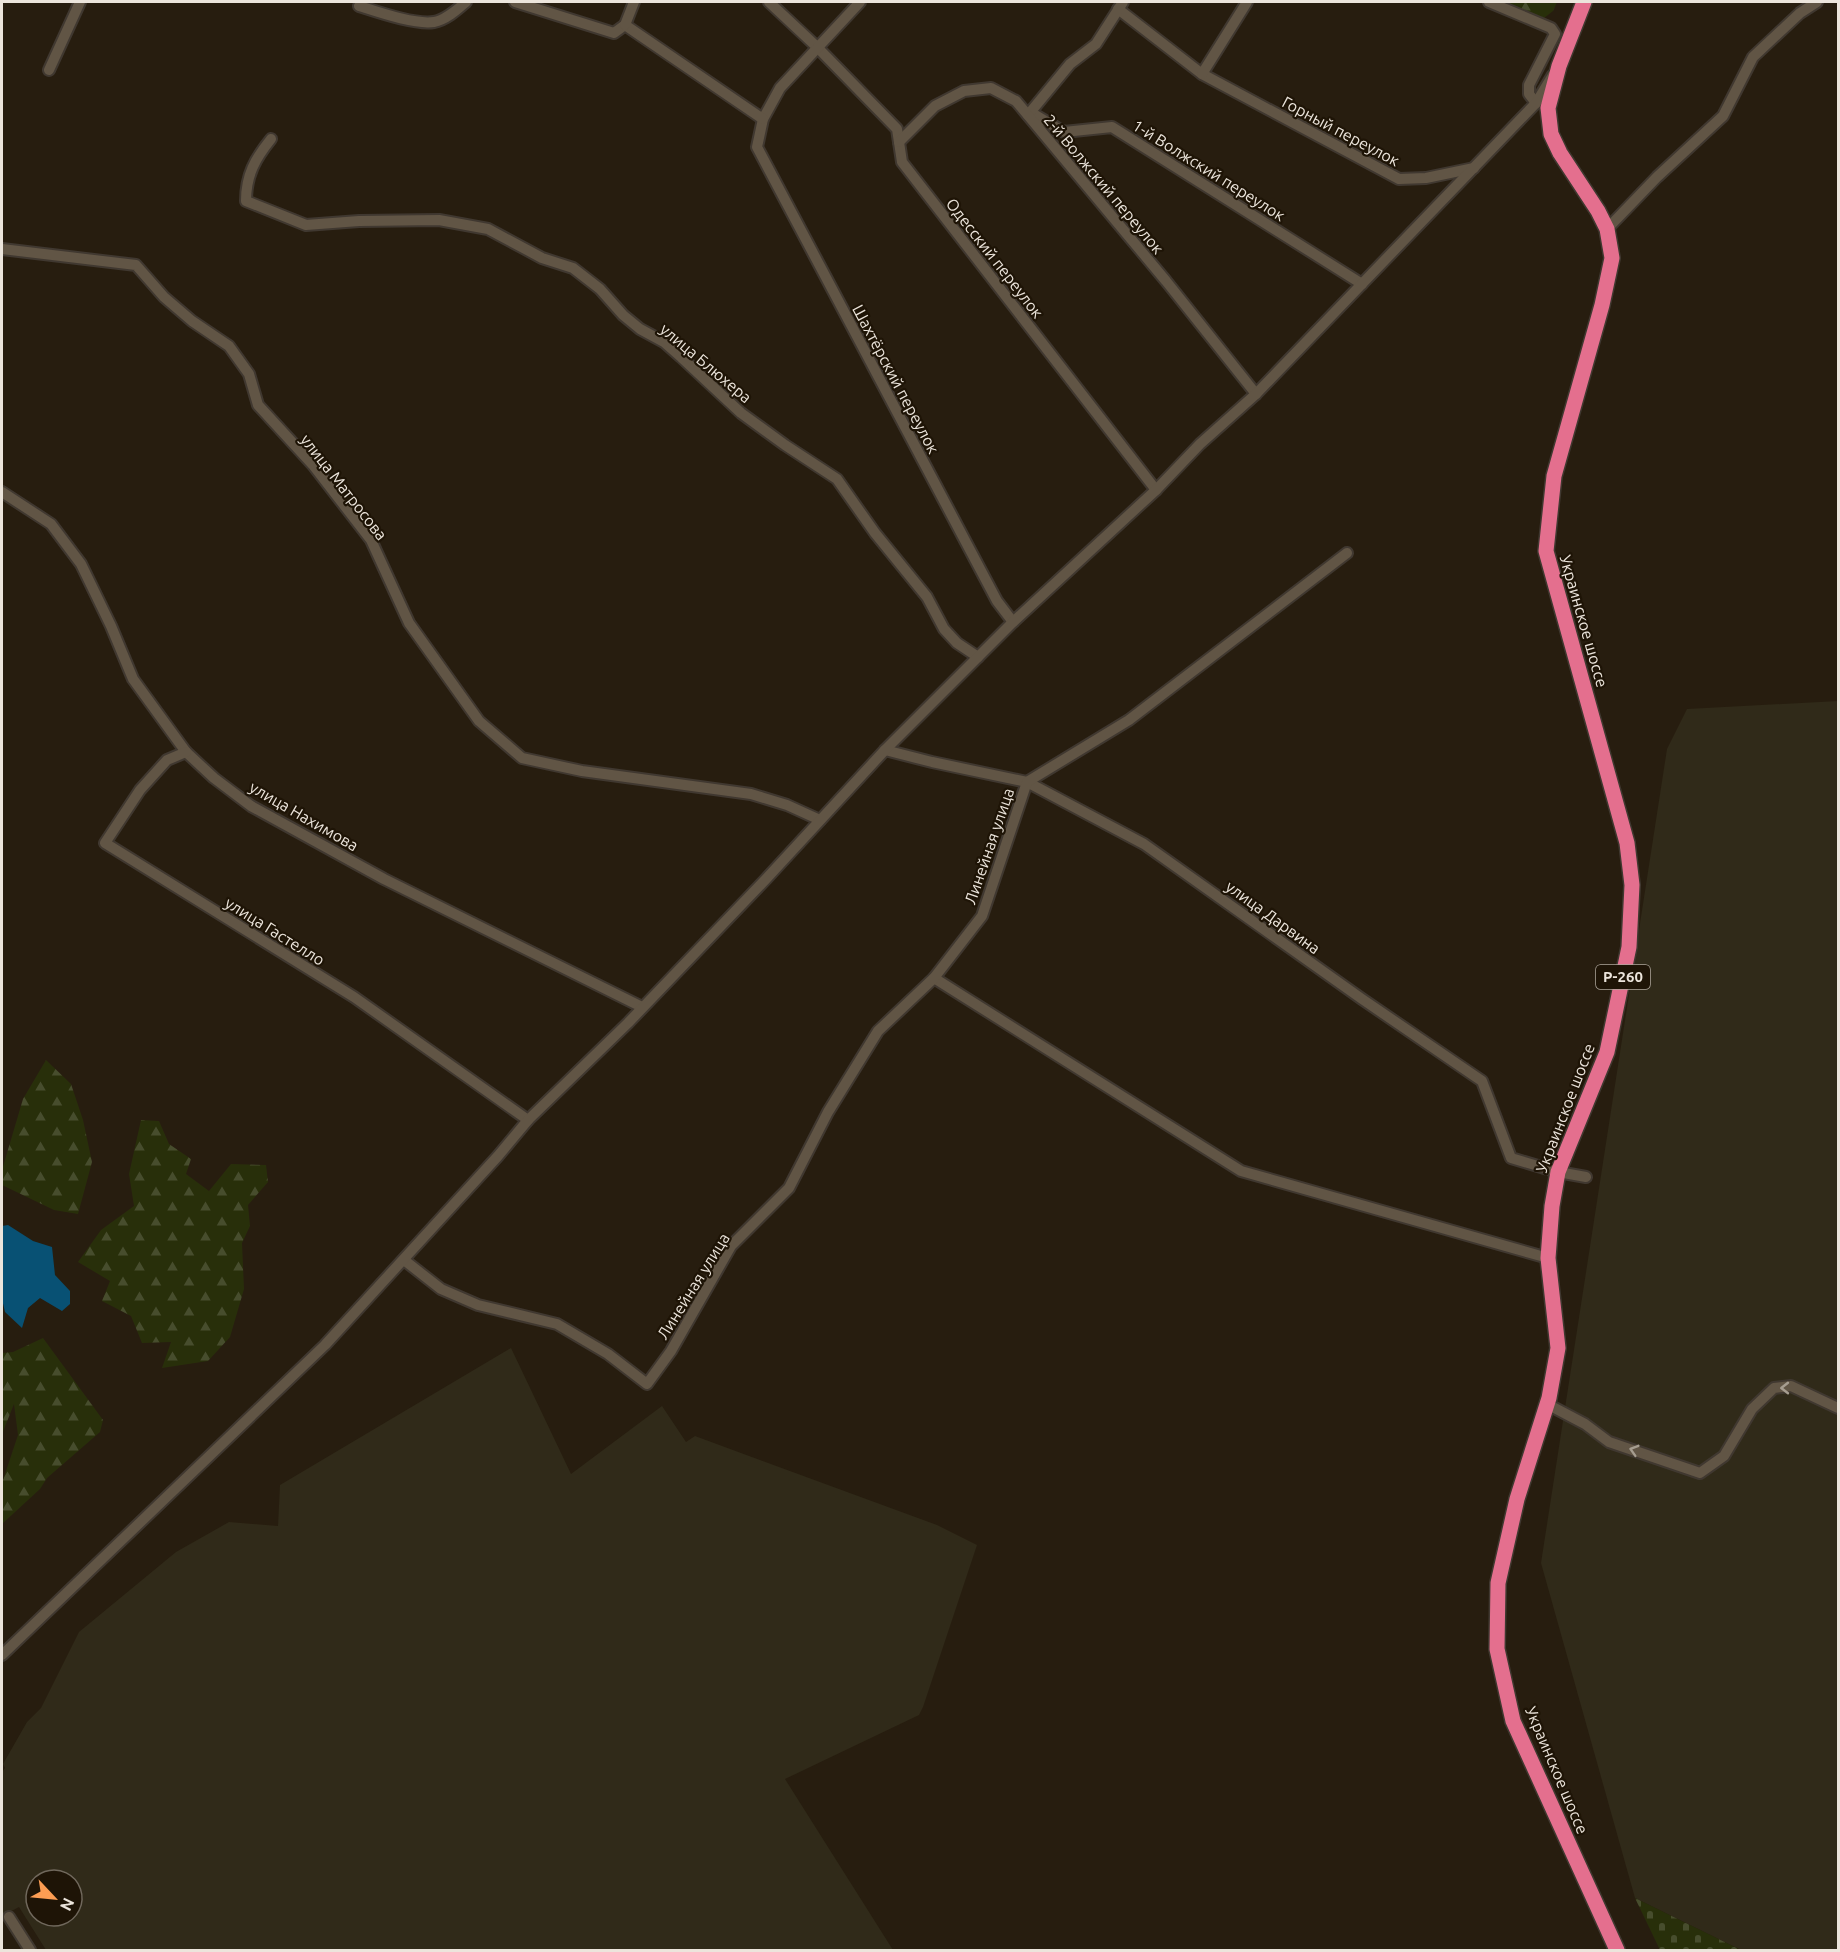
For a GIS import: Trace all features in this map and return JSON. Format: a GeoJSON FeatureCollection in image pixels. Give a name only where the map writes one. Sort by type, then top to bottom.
{"type":"FeatureCollection","features":[{"type":"Feature","properties":{"kind":"highway","name":"Украинское шоссе"},"geometry":{"type":"LineString","coordinates":[[1584,2],[1559,66],[1548,108],[1551,134],[1560,153],[1598,211],[1607,229],[1612,258],[1602,305],[1554,476],[1546,551],[1627,843],[1632,885],[1629,948],[1607,1053],[1558,1172],[1552,1206],[1548,1258],[1558,1348],[1547,1404],[1517,1499],[1498,1583],[1497,1649],[1513,1721],[1617,1950]]}},
{"type":"Feature","properties":{"kind":"street"},"geometry":{"type":"LineString","coordinates":[[49,70],[80,2]]}},
{"type":"Feature","properties":{"kind":"street"},"geometry":{"type":"LineString","coordinates":[[359,6],[422,22],[436,22],[466,2]]}},
{"type":"Feature","properties":{"kind":"street"},"geometry":{"type":"LineString","coordinates":[[515,2],[614,33],[625,25],[634,2]]}},
{"type":"Feature","properties":{"kind":"street","name":"Одесский переулок"},"geometry":{"type":"LineString","coordinates":[[769,2],[817,47],[897,129],[902,162],[1156,490]]}},
{"type":"Feature","properties":{"kind":"street"},"geometry":{"type":"LineString","coordinates":[[625,25],[763,119],[780,88],[860,2]]}},
{"type":"Feature","properties":{"kind":"street"},"geometry":{"type":"LineString","coordinates":[[1202,74],[1246,2]]}},
{"type":"Feature","properties":{"kind":"street"},"geometry":{"type":"LineString","coordinates":[[1489,2],[1551,28],[1555,34],[1529,85],[1529,94],[1536,103]]}},
{"type":"Feature","properties":{"kind":"street"},"geometry":{"type":"LineString","coordinates":[[1607,229],[1657,177],[1723,116],[1753,57],[1800,13],[1817,2]]}},
{"type":"Feature","properties":{"kind":"street"},"geometry":{"type":"LineString","coordinates":[[1030,114],[1070,64],[1096,44],[1121,5]]}},
{"type":"Feature","properties":{"kind":"street","name":"Горный переулок"},"geometry":{"type":"LineString","coordinates":[[1121,5],[1202,74],[1399,179],[1426,178],[1474,168]]}},
{"type":"Feature","properties":{"kind":"street"},"geometry":{"type":"LineString","coordinates":[[2,1655],[326,1345],[528,1120],[642,1008],[885,750],[1013,622],[1156,490],[1200,444],[1256,394],[1536,103],[1559,66]]}},
{"type":"Feature","properties":{"kind":"street","name":"2-й Волжский переулок"},"geometry":{"type":"LineString","coordinates":[[899,142],[935,106],[964,91],[991,88],[1016,101],[1030,114],[1256,394]]}},
{"type":"Feature","properties":{"kind":"street","name":"1-й Волжский переулок"},"geometry":{"type":"LineString","coordinates":[[1030,114],[1064,132],[1112,127],[1362,284]]}},
{"type":"Feature","properties":{"kind":"street","name":"Шахтёрский переулок"},"geometry":{"type":"LineString","coordinates":[[763,119],[757,147],[997,601],[1013,622]]}},
{"type":"Feature","properties":{"kind":"street","name":"улица Блюхера"},"geometry":{"type":"LineString","coordinates":[[271,139],[256,157],[246,185],[246,201],[306,225],[359,221],[439,220],[488,229],[542,258],[573,268],[600,289],[623,315],[664,342],[741,413],[785,446],[837,479],[875,533],[927,597],[944,629],[957,644],[978,657]]}},
{"type":"Feature","properties":{"kind":"street","name":"улица Матросова"},"geometry":{"type":"LineString","coordinates":[[2,249],[136,265],[164,297],[192,321],[228,346],[249,374],[258,405],[313,465],[371,540],[409,623],[479,721],[522,758],[582,771],[751,794],[787,805],[820,820]]}},
{"type":"Feature","properties":{"kind":"street","name":"улица Нахимова"},"geometry":{"type":"LineString","coordinates":[[2,492],[51,524],[81,564],[133,679],[186,752],[214,778],[252,806],[384,879],[642,1008]]}},
{"type":"Feature","properties":{"kind":"street","name":"Линейная улица"},"geometry":{"type":"LineString","coordinates":[[404,1260],[441,1289],[478,1305],[557,1324],[608,1354],[648,1384],[670,1351],[731,1246],[789,1188],[828,1112],[878,1031],[934,978],[982,916],[1027,782],[1129,720],[1347,553]]}},
{"type":"Feature","properties":{"kind":"street","name":"улица Дарвина"},"geometry":{"type":"LineString","coordinates":[[885,750],[1027,782],[1144,844],[1362,999],[1482,1080],[1511,1158],[1558,1172],[1586,1177]]}},
{"type":"Feature","properties":{"kind":"street","name":"улица Гастелло"},"geometry":{"type":"LineString","coordinates":[[186,752],[167,760],[140,790],[105,843],[354,997],[528,1120]]}},
{"type":"Feature","properties":{"kind":"street"},"geometry":{"type":"LineString","coordinates":[[934,978],[1241,1171],[1548,1258]]}},
{"type":"Feature","properties":{"kind":"street"},"geometry":{"type":"LineString","coordinates":[[1547,1404],[1585,1424],[1609,1442],[1700,1473],[1724,1456],[1752,1409],[1774,1388],[1791,1386],[1839,1408]]}},
{"type":"Feature","properties":{"kind":"street"},"geometry":{"type":"LineString","coordinates":[[9,1917],[30,1950]]}},
{"type":"Feature","properties":{"kind":"shaded area"},"geometry":{"type":"Polygon","coordinates":[[[1838,701],[1838,1950],[1741,1950],[1635,1898],[1541,1563],[1667,749],[1687,709],[1838,701]]]}},
{"type":"Feature","properties":{"kind":"shaded area"},"geometry":{"type":"Polygon","coordinates":[[[511,1348],[571,1474],[662,1406],[686,1442],[695,1436],[937,1525],[977,1545],[919,1715],[785,1779],[893,1950],[46,1950],[32,1928],[84,1928],[84,1868],[24,1868],[24,1915],[19,1907],[2,1916],[2,1772],[5,1768],[3,1764],[27,1722],[41,1708],[79,1632],[176,1552],[229,1522],[278,1526],[280,1485],[511,1348]]]}},
{"type":"Feature","properties":{"kind":"green space"},"geometry":{"type":"Polygon","coordinates":[[[1500,2],[1557,2],[1553,11],[1544,18],[1500,2]]]}},
{"type":"Feature","properties":{"kind":"green space"},"geometry":{"type":"Polygon","coordinates":[[[46,1060],[71,1084],[83,1120],[92,1162],[78,1214],[54,1210],[2,1185],[2,1170],[23,1099],[46,1060]]]}},
{"type":"Feature","properties":{"kind":"green space"},"geometry":{"type":"Polygon","coordinates":[[[141,1120],[159,1121],[169,1144],[191,1159],[186,1174],[209,1191],[231,1164],[266,1165],[268,1182],[248,1205],[250,1226],[242,1243],[244,1289],[230,1337],[208,1361],[162,1368],[171,1342],[142,1343],[131,1316],[102,1301],[110,1281],[78,1262],[101,1230],[134,1206],[129,1174],[141,1120]]]}},
{"type":"Feature","properties":{"kind":"green space"},"geometry":{"type":"Polygon","coordinates":[[[43,1338],[103,1420],[100,1432],[47,1478],[40,1489],[2,1524],[2,1483],[18,1435],[14,1404],[2,1434],[2,1353],[13,1352],[43,1338]]]}},
{"type":"Feature","properties":{"kind":"green space"},"geometry":{"type":"Polygon","coordinates":[[[1635,1898],[1741,1950],[1660,1950],[1635,1898]]]}},
{"type":"Feature","properties":{"kind":"water"},"geometry":{"type":"Polygon","coordinates":[[[8,1225],[33,1241],[52,1247],[55,1275],[70,1291],[70,1304],[62,1311],[40,1298],[28,1308],[22,1328],[5,1312],[2,1299],[2,1226],[8,1225]]]}}]}
